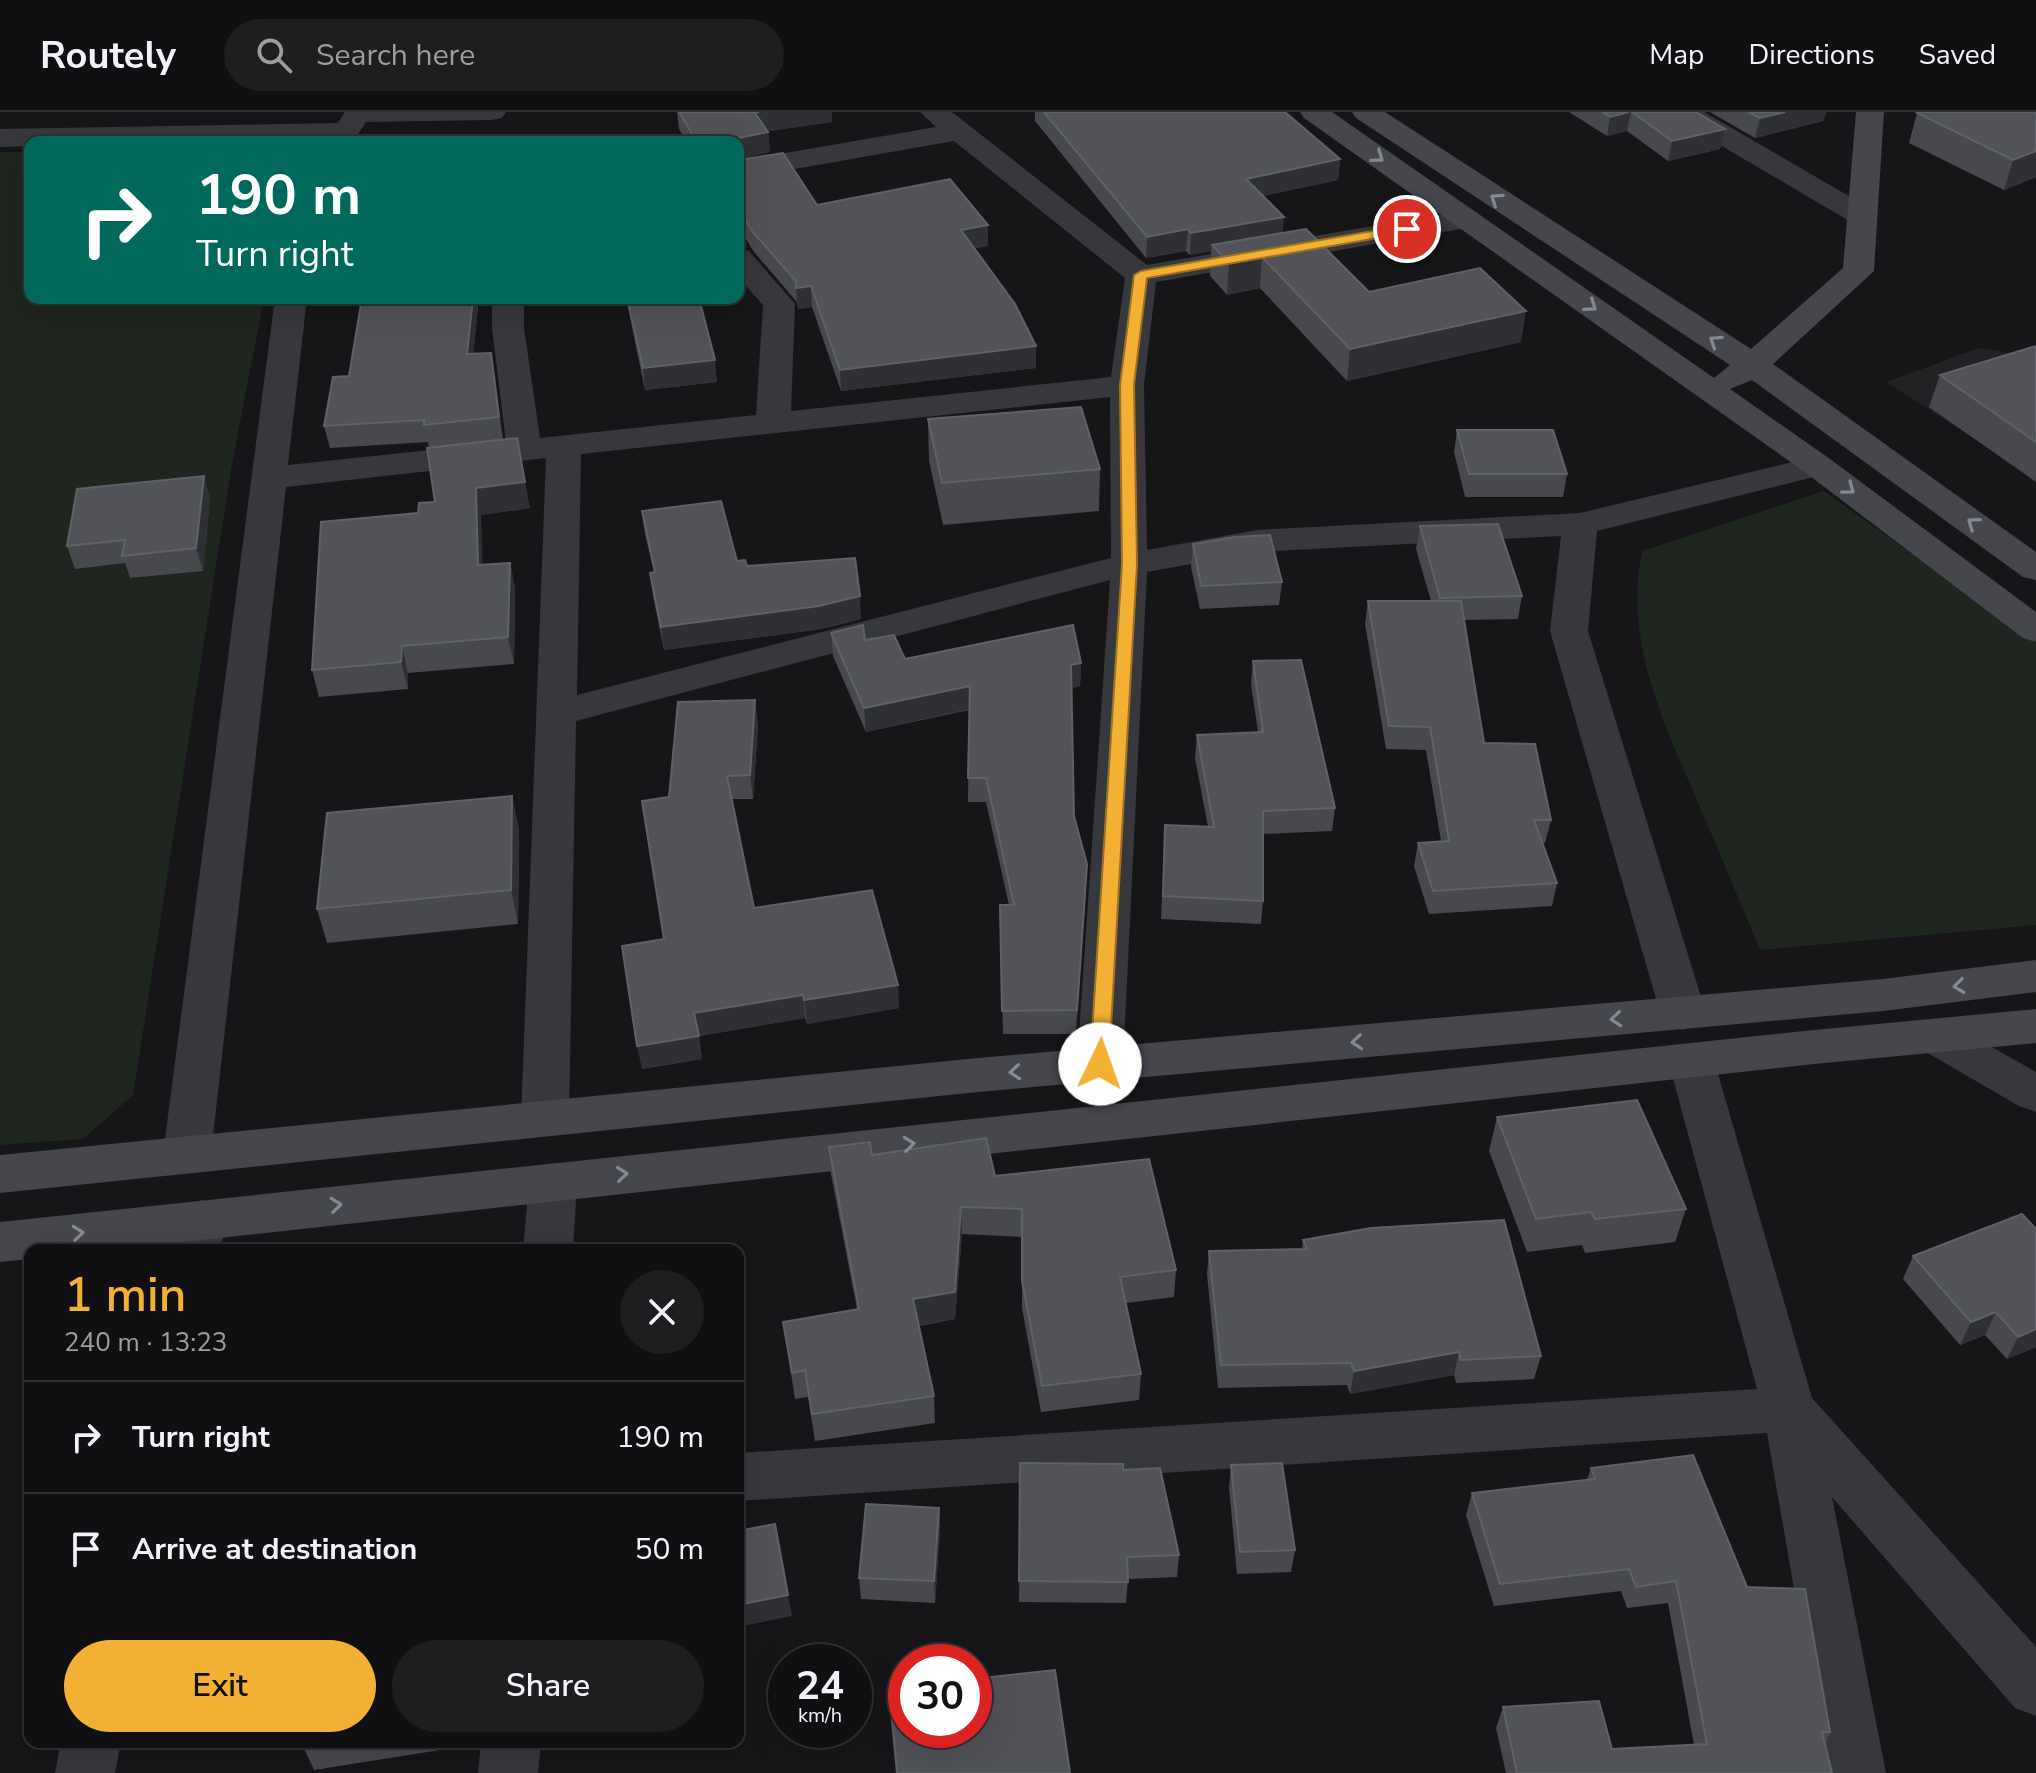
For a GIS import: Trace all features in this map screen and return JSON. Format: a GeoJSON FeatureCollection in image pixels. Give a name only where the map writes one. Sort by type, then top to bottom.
{"type":"FeatureCollection","features":[{"type":"Feature","properties":{"kind":"street"},"geometry":{"type":"LineString","coordinates":[[162,134],[182,112]]}},
{"type":"Feature","properties":{"kind":"street"},"geometry":{"type":"LineString","coordinates":[[81,136],[351,125],[492,112]]}},
{"type":"Feature","properties":{"kind":"street"},"geometry":{"type":"LineString","coordinates":[[934,112],[1141,275],[1466,219]]}},
{"type":"Feature","properties":{"kind":"street"},"geometry":{"type":"LineString","coordinates":[[1314,112],[1818,466],[2036,630]]}},
{"type":"Feature","properties":{"kind":"street"},"geometry":{"type":"LineString","coordinates":[[1366,112],[1753,365],[2036,569]]}},
{"type":"Feature","properties":{"kind":"street"},"geometry":{"type":"LineString","coordinates":[[1684,112],[1862,216]]}},
{"type":"Feature","properties":{"kind":"street"},"geometry":{"type":"LineString","coordinates":[[1711,391],[1753,365],[1858,271],[1870,112]]}},
{"type":"Feature","properties":{"kind":"street"},"geometry":{"type":"LineString","coordinates":[[744,169],[959,132]]}},
{"type":"Feature","properties":{"kind":"street"},"geometry":{"type":"LineString","coordinates":[[0,138],[24,137]]}},
{"type":"Feature","properties":{"kind":"street"},"geometry":{"type":"LineString","coordinates":[[744,265],[779,304],[773,423]]}},
{"type":"Feature","properties":{"kind":"street"},"geometry":{"type":"LineString","coordinates":[[1100,1064],[1129,564],[1127,385],[1141,275]]}},
{"type":"Feature","properties":{"kind":"street"},"geometry":{"type":"LineString","coordinates":[[187,1154],[290,304]]}},
{"type":"Feature","properties":{"kind":"street"},"geometry":{"type":"LineString","coordinates":[[508,304],[508,328],[524,450]]}},
{"type":"Feature","properties":{"kind":"street"},"geometry":{"type":"LineString","coordinates":[[268,478],[1127,385]]}},
{"type":"Feature","properties":{"kind":"street"},"geometry":{"type":"LineString","coordinates":[[545,1118],[564,446]]}},
{"type":"Feature","properties":{"kind":"street"},"geometry":{"type":"LineString","coordinates":[[557,713],[1129,564],[1257,541],[1580,524],[1818,466]]}},
{"type":"Feature","properties":{"kind":"street"},"geometry":{"type":"LineString","coordinates":[[1580,524],[1569,631],[1683,1013]]}},
{"type":"Feature","properties":{"kind":"street"},"geometry":{"type":"LineString","coordinates":[[0,1174],[1100,1064],[1883,995],[2036,976]]}},
{"type":"Feature","properties":{"kind":"street"},"geometry":{"type":"LineString","coordinates":[[0,1242],[199,1235],[553,1182],[2036,1026]]}},
{"type":"Feature","properties":{"kind":"street"},"geometry":{"type":"LineString","coordinates":[[1935,1036],[2036,1094]]}},
{"type":"Feature","properties":{"kind":"street"},"geometry":{"type":"LineString","coordinates":[[1691,1060],[1789,1409],[1856,1773]]}},
{"type":"Feature","properties":{"kind":"street"},"geometry":{"type":"LineString","coordinates":[[548,1244],[553,1182]]}},
{"type":"Feature","properties":{"kind":"street"},"geometry":{"type":"LineString","coordinates":[[744,1477],[1789,1409]]}},
{"type":"Feature","properties":{"kind":"street"},"geometry":{"type":"LineString","coordinates":[[1789,1409],[2036,1689]]}},
{"type":"Feature","properties":{"kind":"street"},"geometry":{"type":"LineString","coordinates":[[85,1773],[90,1748]]}},
{"type":"Feature","properties":{"kind":"street"},"geometry":{"type":"LineString","coordinates":[[508,1773],[510,1748]]}},
{"type":"Feature","properties":{"kind":"shaded area"},"geometry":{"type":"Polygon","coordinates":[[[0,152],[24,152],[24,304],[263,304],[232,464],[133,1095],[83,1139],[0,1145],[0,152]]]}},
{"type":"Feature","properties":{"kind":"shaded area"},"geometry":{"type":"Polygon","coordinates":[[[1979,348],[2036,357],[2036,478],[1886,382],[1979,348]]]}},
{"type":"Feature","properties":{"kind":"shaded area"},"geometry":{"type":"Polygon","coordinates":[[[1824,491],[2036,643],[2036,925],[1760,950],[1672,742],[1650,680],[1638,617],[1642,551],[1824,491]]]}},
{"type":"Feature","properties":{"kind":"building"},"geometry":{"type":"Polygon","coordinates":[[[679,112],[759,112],[755,113],[768,132],[744,137],[693,136],[679,112]]]}},
{"type":"Feature","properties":{"kind":"building"},"geometry":{"type":"Polygon","coordinates":[[[1044,112],[1285,112],[1340,159],[1246,179],[1284,217],[1147,237],[1044,112]]]}},
{"type":"Feature","properties":{"kind":"building"},"geometry":{"type":"Polygon","coordinates":[[[1603,112],[1629,112],[1610,117],[1603,112]]]}},
{"type":"Feature","properties":{"kind":"building"},"geometry":{"type":"Polygon","coordinates":[[[1632,112],[1696,112],[1725,129],[1672,141],[1632,112]]]}},
{"type":"Feature","properties":{"kind":"building"},"geometry":{"type":"Polygon","coordinates":[[[1748,112],[1785,112],[1760,118],[1748,112]]]}},
{"type":"Feature","properties":{"kind":"building"},"geometry":{"type":"Polygon","coordinates":[[[2036,112],[2036,151],[2013,160],[1917,113],[2036,112]]]}},
{"type":"Feature","properties":{"kind":"building"},"geometry":{"type":"Polygon","coordinates":[[[783,153],[817,205],[950,179],[988,225],[961,230],[1015,304],[1036,346],[840,370],[811,286],[796,288],[796,281],[744,218],[744,159],[783,153]]]}},
{"type":"Feature","properties":{"kind":"building"},"geometry":{"type":"Polygon","coordinates":[[[1306,229],[1369,292],[1480,268],[1526,311],[1350,349],[1262,257],[1229,263],[1212,245],[1306,229]]]}},
{"type":"Feature","properties":{"kind":"building"},"geometry":{"type":"Polygon","coordinates":[[[361,304],[472,304],[467,354],[491,353],[499,417],[424,425],[424,420],[324,426],[333,377],[349,376],[361,304]]]}},
{"type":"Feature","properties":{"kind":"building"},"geometry":{"type":"Polygon","coordinates":[[[628,304],[701,304],[715,360],[643,368],[628,304]]]}},
{"type":"Feature","properties":{"kind":"building"},"geometry":{"type":"Polygon","coordinates":[[[2036,346],[2036,442],[1940,375],[2036,346]]]}},
{"type":"Feature","properties":{"kind":"building"},"geometry":{"type":"Polygon","coordinates":[[[1081,407],[1100,469],[942,483],[928,419],[1081,407]]]}},
{"type":"Feature","properties":{"kind":"building"},"geometry":{"type":"Polygon","coordinates":[[[1457,430],[1553,430],[1567,474],[1469,474],[1457,430]]]}},
{"type":"Feature","properties":{"kind":"building"},"geometry":{"type":"Polygon","coordinates":[[[517,438],[525,482],[476,488],[478,565],[510,563],[508,637],[402,646],[401,662],[312,670],[321,522],[418,513],[419,503],[435,502],[427,448],[517,438]]]}},
{"type":"Feature","properties":{"kind":"building"},"geometry":{"type":"Polygon","coordinates":[[[204,476],[196,548],[122,556],[125,540],[67,546],[77,489],[204,476]]]}},
{"type":"Feature","properties":{"kind":"building"},"geometry":{"type":"Polygon","coordinates":[[[721,501],[737,561],[745,560],[747,566],[855,558],[860,596],[819,606],[661,627],[650,573],[655,572],[642,511],[721,501]]]}},
{"type":"Feature","properties":{"kind":"building"},"geometry":{"type":"Polygon","coordinates":[[[1498,524],[1522,596],[1440,598],[1420,526],[1498,524]]]}},
{"type":"Feature","properties":{"kind":"building"},"geometry":{"type":"Polygon","coordinates":[[[1270,535],[1282,582],[1201,586],[1193,544],[1270,535]]]}},
{"type":"Feature","properties":{"kind":"building"},"geometry":{"type":"Polygon","coordinates":[[[1368,601],[1461,601],[1484,743],[1535,744],[1551,820],[1534,820],[1557,883],[1433,891],[1418,843],[1449,841],[1430,727],[1389,726],[1368,601]]]}},
{"type":"Feature","properties":{"kind":"building"},"geometry":{"type":"Polygon","coordinates":[[[863,625],[865,640],[894,635],[905,659],[1073,625],[1081,663],[1071,665],[1074,816],[1087,864],[1077,1010],[1002,1011],[1000,905],[1014,905],[986,778],[968,778],[970,686],[864,708],[831,633],[863,625]]]}},
{"type":"Feature","properties":{"kind":"building"},"geometry":{"type":"Polygon","coordinates":[[[1301,660],[1335,808],[1263,811],[1263,901],[1163,896],[1165,825],[1214,827],[1197,735],[1263,732],[1253,661],[1301,660]]]}},
{"type":"Feature","properties":{"kind":"building"},"geometry":{"type":"Polygon","coordinates":[[[755,700],[750,775],[727,776],[754,908],[872,890],[898,985],[804,1000],[803,995],[694,1013],[699,1036],[637,1046],[622,946],[664,939],[642,801],[669,797],[678,702],[755,700]]]}},
{"type":"Feature","properties":{"kind":"building"},"geometry":{"type":"Polygon","coordinates":[[[512,796],[511,890],[317,909],[327,813],[512,796]]]}},
{"type":"Feature","properties":{"kind":"building"},"geometry":{"type":"Polygon","coordinates":[[[1637,1100],[1686,1209],[1595,1219],[1591,1212],[1536,1219],[1497,1117],[1637,1100]]]}},
{"type":"Feature","properties":{"kind":"building"},"geometry":{"type":"Polygon","coordinates":[[[986,1138],[995,1176],[1149,1159],[1176,1270],[1120,1277],[1141,1374],[1042,1386],[1022,1281],[1022,1209],[961,1207],[955,1292],[913,1299],[934,1396],[812,1414],[805,1370],[792,1373],[783,1322],[859,1309],[829,1147],[870,1142],[872,1155],[986,1138]]]}},
{"type":"Feature","properties":{"kind":"building"},"geometry":{"type":"Polygon","coordinates":[[[2022,1214],[2036,1229],[2036,1329],[2018,1337],[1996,1312],[1971,1322],[1913,1256],[2022,1214]]]}},
{"type":"Feature","properties":{"kind":"building"},"geometry":{"type":"Polygon","coordinates":[[[1504,1220],[1541,1356],[1461,1360],[1459,1352],[1354,1371],[1351,1363],[1221,1365],[1209,1251],[1307,1249],[1303,1240],[1371,1228],[1504,1220]]]}},
{"type":"Feature","properties":{"kind":"building"},"geometry":{"type":"Polygon","coordinates":[[[1693,1455],[1747,1587],[1805,1589],[1830,1732],[1822,1732],[1832,1773],[1517,1773],[1503,1707],[1599,1701],[1612,1749],[1707,1744],[1676,1581],[1636,1587],[1629,1569],[1500,1584],[1472,1493],[1595,1479],[1591,1468],[1693,1455]]]}},
{"type":"Feature","properties":{"kind":"building"},"geometry":{"type":"Polygon","coordinates":[[[1020,1463],[1123,1464],[1123,1470],[1160,1468],[1179,1555],[1127,1557],[1128,1582],[1019,1581],[1020,1463]]]}},
{"type":"Feature","properties":{"kind":"building"},"geometry":{"type":"Polygon","coordinates":[[[1282,1463],[1295,1550],[1240,1552],[1231,1465],[1282,1463]]]}},
{"type":"Feature","properties":{"kind":"building"},"geometry":{"type":"Polygon","coordinates":[[[866,1504],[939,1508],[934,1581],[859,1578],[866,1504]]]}},
{"type":"Feature","properties":{"kind":"building"},"geometry":{"type":"Polygon","coordinates":[[[775,1524],[788,1595],[744,1604],[744,1530],[775,1524]]]}},
{"type":"Feature","properties":{"kind":"building"},"geometry":{"type":"Polygon","coordinates":[[[1055,1670],[1070,1773],[897,1773],[895,1748],[992,1748],[992,1677],[1055,1670]]]}},
{"type":"Feature","properties":{"kind":"route"},"geometry":{"type":"LineString","coordinates":[[1100,1064],[1129,564],[1127,385],[1141,275],[1407,229]]}}]}
